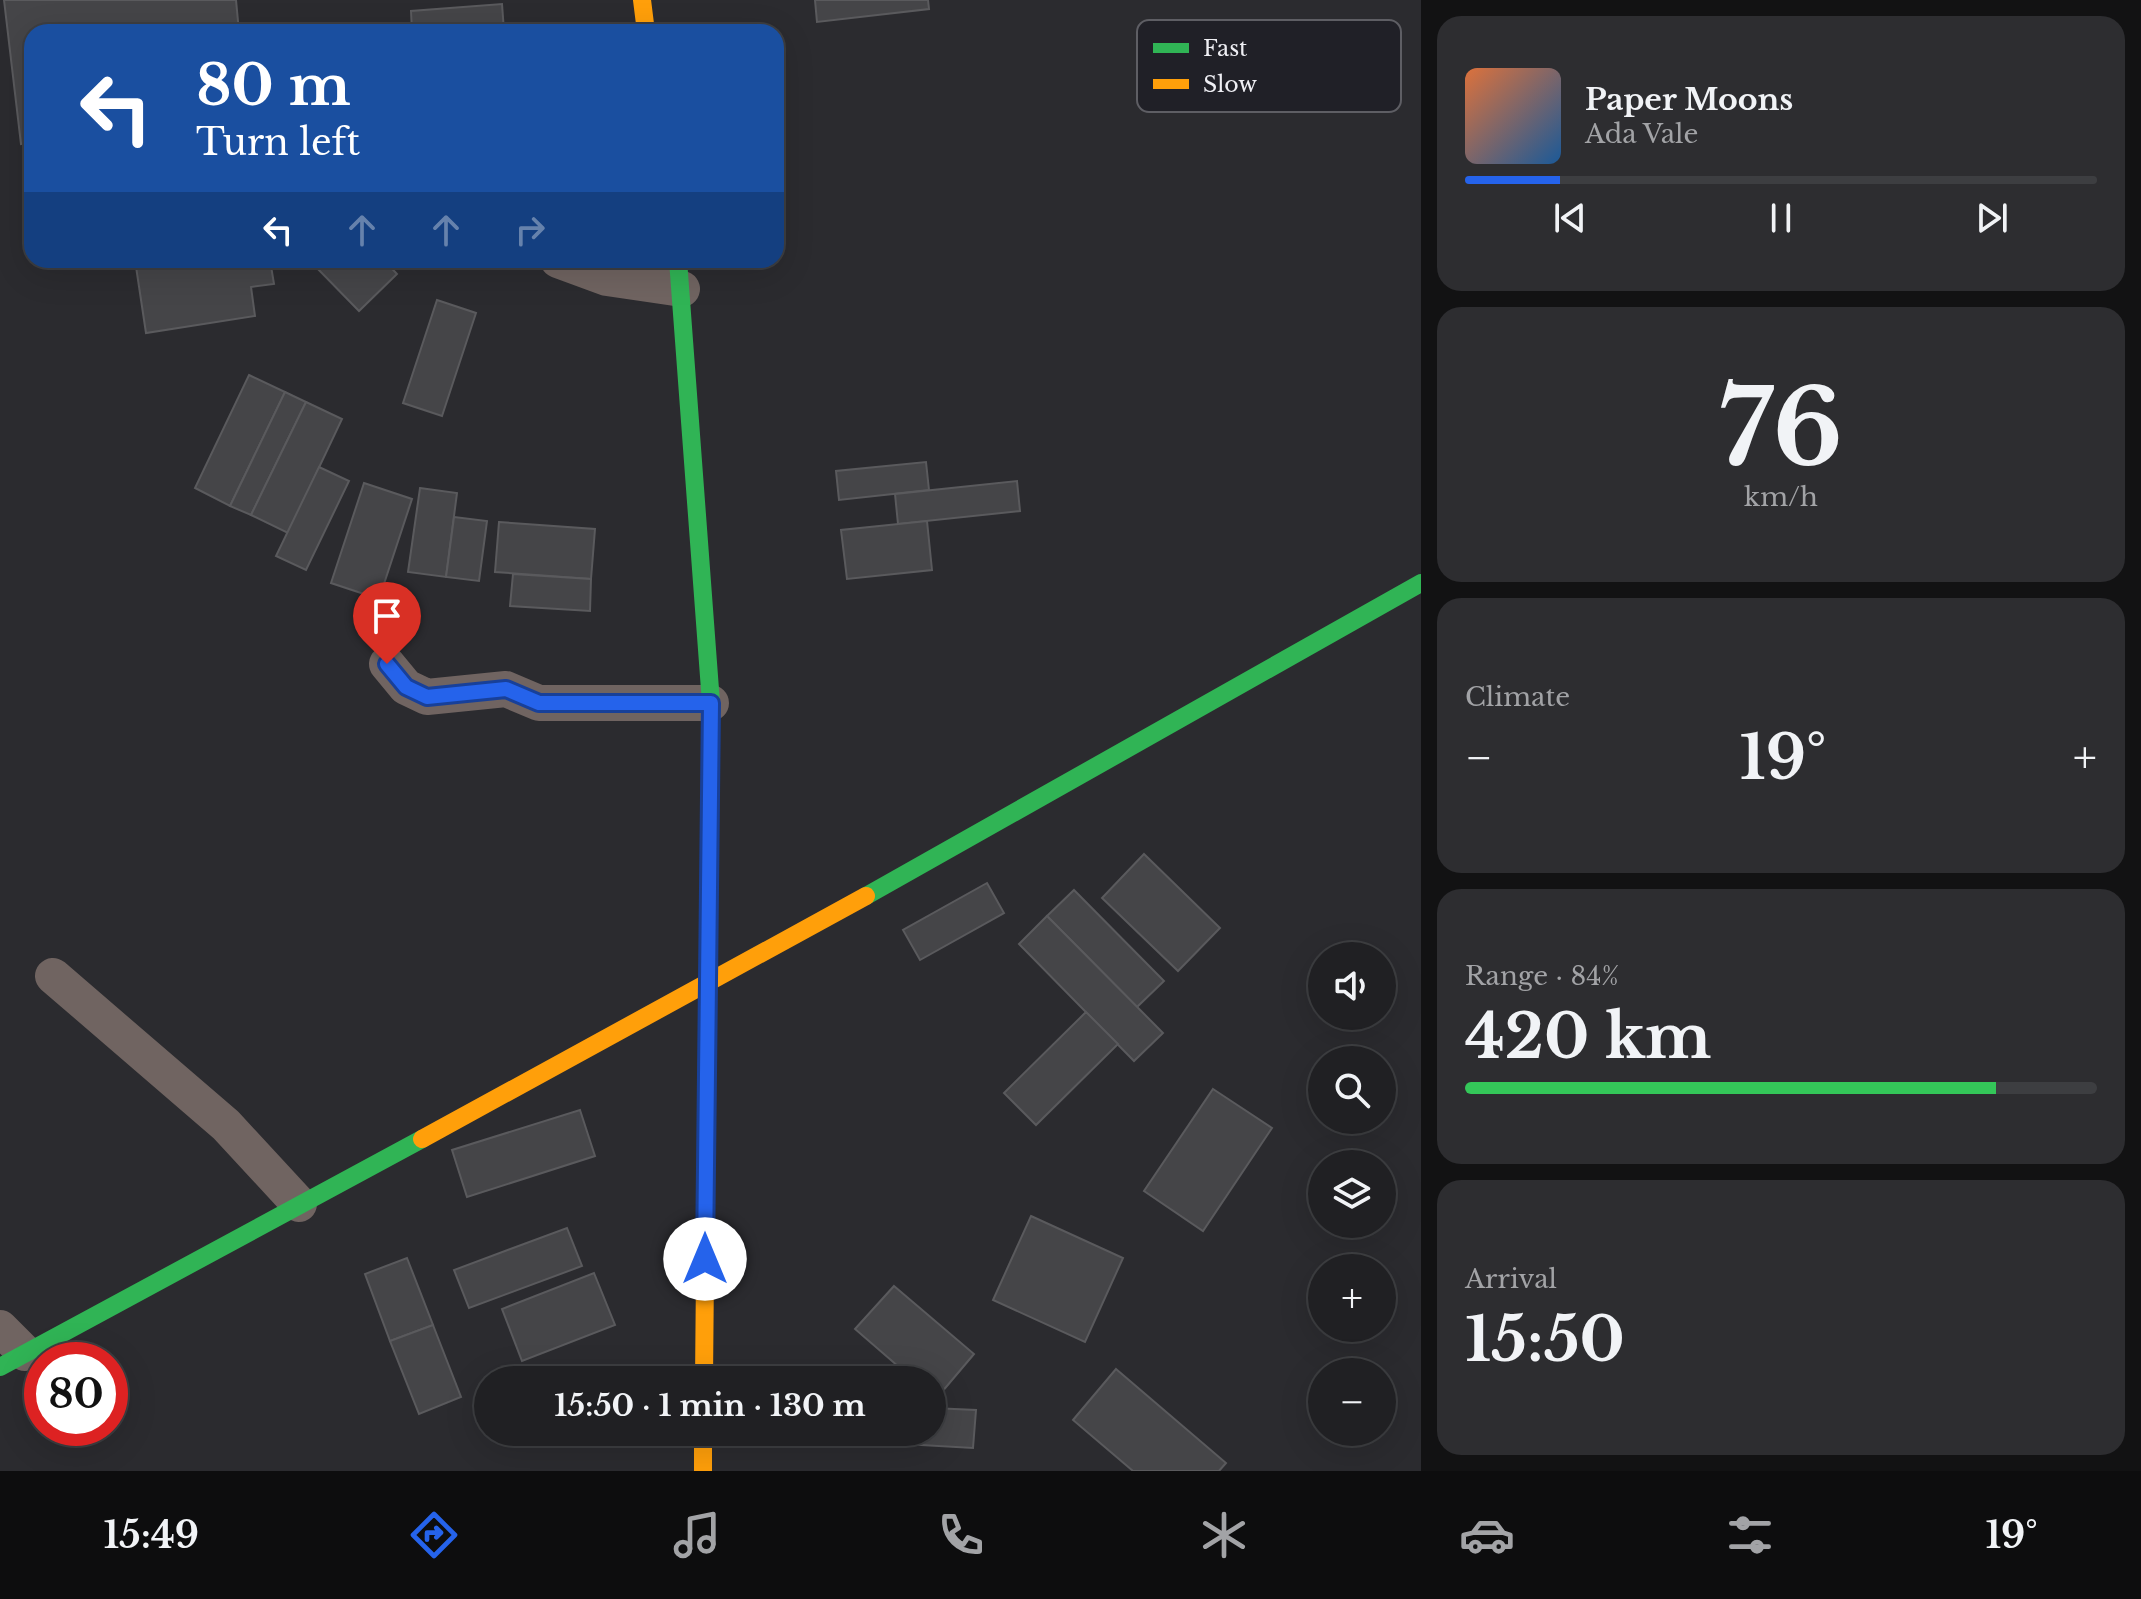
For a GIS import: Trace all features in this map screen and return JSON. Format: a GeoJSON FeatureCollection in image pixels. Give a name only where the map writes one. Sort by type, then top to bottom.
{"type":"FeatureCollection","features":[{"type":"Feature","properties":{"kind":"main road"},"geometry":{"type":"LineString","coordinates":[[642,0],[645,24]]}},
{"type":"Feature","properties":{"kind":"main road"},"geometry":{"type":"LineString","coordinates":[[680,274],[711,703],[704,1366]]}},
{"type":"Feature","properties":{"kind":"main road"},"geometry":{"type":"LineString","coordinates":[[8,1349],[299,1204],[707,986],[1421,583]]}},
{"type":"Feature","properties":{"kind":"main road"},"geometry":{"type":"LineString","coordinates":[[703,1446],[703,1471]]}},
{"type":"Feature","properties":{"kind":"street"},"geometry":{"type":"LineString","coordinates":[[580,268],[607,278],[680,274]]}},
{"type":"Feature","properties":{"kind":"street"},"geometry":{"type":"LineString","coordinates":[[387,664],[406,687],[427,697],[506,689],[539,703],[711,703]]}},
{"type":"Feature","properties":{"kind":"street"},"geometry":{"type":"LineString","coordinates":[[53,976],[226,1125],[299,1204]]}},
{"type":"Feature","properties":{"kind":"building"},"geometry":{"type":"Polygon","coordinates":[[[4,0],[236,0],[238,24],[24,24],[24,143],[21,144],[4,0]]]}},
{"type":"Feature","properties":{"kind":"building"},"geometry":{"type":"Polygon","coordinates":[[[815,0],[928,0],[929,9],[817,22],[815,0]]]}},
{"type":"Feature","properties":{"kind":"building"},"geometry":{"type":"Polygon","coordinates":[[[502,4],[503,24],[412,24],[411,11],[502,4]]]}},
{"type":"Feature","properties":{"kind":"building"},"geometry":{"type":"Polygon","coordinates":[[[136,268],[271,268],[274,284],[251,287],[255,316],[146,333],[136,268]]]}},
{"type":"Feature","properties":{"kind":"building"},"geometry":{"type":"Polygon","coordinates":[[[317,268],[391,268],[397,274],[359,311],[317,268]]]}},
{"type":"Feature","properties":{"kind":"building"},"geometry":{"type":"Polygon","coordinates":[[[437,300],[476,313],[442,416],[403,403],[437,300]]]}},
{"type":"Feature","properties":{"kind":"building"},"geometry":{"type":"Polygon","coordinates":[[[249,375],[285,392],[230,506],[195,488],[249,375]]]}},
{"type":"Feature","properties":{"kind":"building"},"geometry":{"type":"Polygon","coordinates":[[[285,392],[306,402],[251,515],[230,506],[285,392]]]}},
{"type":"Feature","properties":{"kind":"building"},"geometry":{"type":"Polygon","coordinates":[[[306,402],[342,419],[288,533],[251,515],[306,402]]]}},
{"type":"Feature","properties":{"kind":"building"},"geometry":{"type":"Polygon","coordinates":[[[926,462],[929,490],[839,500],[836,471],[926,462]]]}},
{"type":"Feature","properties":{"kind":"building"},"geometry":{"type":"Polygon","coordinates":[[[319,467],[349,481],[306,570],[276,556],[319,467]]]}},
{"type":"Feature","properties":{"kind":"building"},"geometry":{"type":"Polygon","coordinates":[[[1017,481],[1020,511],[898,524],[895,494],[1017,481]]]}},
{"type":"Feature","properties":{"kind":"building"},"geometry":{"type":"Polygon","coordinates":[[[364,483],[412,499],[379,599],[331,583],[364,483]]]}},
{"type":"Feature","properties":{"kind":"building"},"geometry":{"type":"Polygon","coordinates":[[[420,488],[457,493],[446,577],[408,572],[420,488]]]}},
{"type":"Feature","properties":{"kind":"building"},"geometry":{"type":"Polygon","coordinates":[[[454,517],[487,521],[479,581],[446,577],[454,517]]]}},
{"type":"Feature","properties":{"kind":"building"},"geometry":{"type":"Polygon","coordinates":[[[927,521],[932,570],[847,579],[841,530],[927,521]]]}},
{"type":"Feature","properties":{"kind":"building"},"geometry":{"type":"Polygon","coordinates":[[[499,522],[595,529],[591,579],[495,572],[499,522]]]}},
{"type":"Feature","properties":{"kind":"building"},"geometry":{"type":"Polygon","coordinates":[[[513,574],[591,579],[590,611],[510,606],[513,574]]]}},
{"type":"Feature","properties":{"kind":"building"},"geometry":{"type":"Polygon","coordinates":[[[1144,854],[1220,928],[1178,971],[1102,898],[1144,854]]]}},
{"type":"Feature","properties":{"kind":"building"},"geometry":{"type":"Polygon","coordinates":[[[987,883],[1004,913],[920,960],[903,930],[987,883]]]}},
{"type":"Feature","properties":{"kind":"building"},"geometry":{"type":"Polygon","coordinates":[[[1074,890],[1164,981],[1137,1007],[1047,916],[1074,890]]]}},
{"type":"Feature","properties":{"kind":"building"},"geometry":{"type":"Polygon","coordinates":[[[1047,916],[1163,1033],[1134,1061],[1019,944],[1047,916]]]}},
{"type":"Feature","properties":{"kind":"building"},"geometry":{"type":"Polygon","coordinates":[[[1086,1012],[1118,1044],[1036,1125],[1004,1093],[1086,1012]]]}},
{"type":"Feature","properties":{"kind":"building"},"geometry":{"type":"Polygon","coordinates":[[[1213,1089],[1272,1128],[1203,1231],[1144,1191],[1213,1089]]]}},
{"type":"Feature","properties":{"kind":"building"},"geometry":{"type":"Polygon","coordinates":[[[580,1110],[595,1156],[467,1197],[452,1150],[580,1110]]]}},
{"type":"Feature","properties":{"kind":"building"},"geometry":{"type":"Polygon","coordinates":[[[1031,1216],[1123,1258],[1085,1342],[993,1300],[1031,1216]]]}},
{"type":"Feature","properties":{"kind":"building"},"geometry":{"type":"Polygon","coordinates":[[[567,1228],[582,1266],[469,1308],[454,1270],[567,1228]]]}},
{"type":"Feature","properties":{"kind":"building"},"geometry":{"type":"Polygon","coordinates":[[[407,1258],[433,1325],[390,1341],[365,1274],[407,1258]]]}},
{"type":"Feature","properties":{"kind":"building"},"geometry":{"type":"Polygon","coordinates":[[[594,1273],[615,1325],[522,1361],[502,1309],[594,1273]]]}},
{"type":"Feature","properties":{"kind":"building"},"geometry":{"type":"Polygon","coordinates":[[[894,1286],[974,1354],[946,1387],[946,1366],[898,1366],[855,1329],[894,1286]]]}},
{"type":"Feature","properties":{"kind":"building"},"geometry":{"type":"Polygon","coordinates":[[[433,1325],[461,1397],[419,1414],[390,1341],[433,1325]]]}},
{"type":"Feature","properties":{"kind":"building"},"geometry":{"type":"Polygon","coordinates":[[[1116,1369],[1226,1463],[1219,1471],[1133,1471],[1073,1420],[1116,1369]]]}},
{"type":"Feature","properties":{"kind":"building"},"geometry":{"type":"Polygon","coordinates":[[[946,1409],[976,1410],[973,1448],[938,1446],[946,1446],[946,1409]]]}},
{"type":"Feature","properties":{"kind":"traffic: fast"},"geometry":{"type":"LineString","coordinates":[[679,268],[711,703],[707,1056]]}},
{"type":"Feature","properties":{"kind":"traffic: fast"},"geometry":{"type":"LineString","coordinates":[[866,896],[1421,583]]}},
{"type":"Feature","properties":{"kind":"traffic: fast"},"geometry":{"type":"LineString","coordinates":[[0,1367],[422,1139]]}},
{"type":"Feature","properties":{"kind":"traffic: slow"},"geometry":{"type":"LineString","coordinates":[[642,0],[645,24]]}},
{"type":"Feature","properties":{"kind":"traffic: slow"},"geometry":{"type":"LineString","coordinates":[[422,1139],[866,896]]}},
{"type":"Feature","properties":{"kind":"traffic: slow"},"geometry":{"type":"LineString","coordinates":[[704,1366],[707,1056]]}},
{"type":"Feature","properties":{"kind":"traffic: slow"},"geometry":{"type":"LineString","coordinates":[[703,1446],[703,1471]]}},
{"type":"Feature","properties":{"kind":"route"},"geometry":{"type":"LineString","coordinates":[[387,664],[406,687],[427,697],[506,689],[539,703],[711,703],[705,1259]]}}]}
